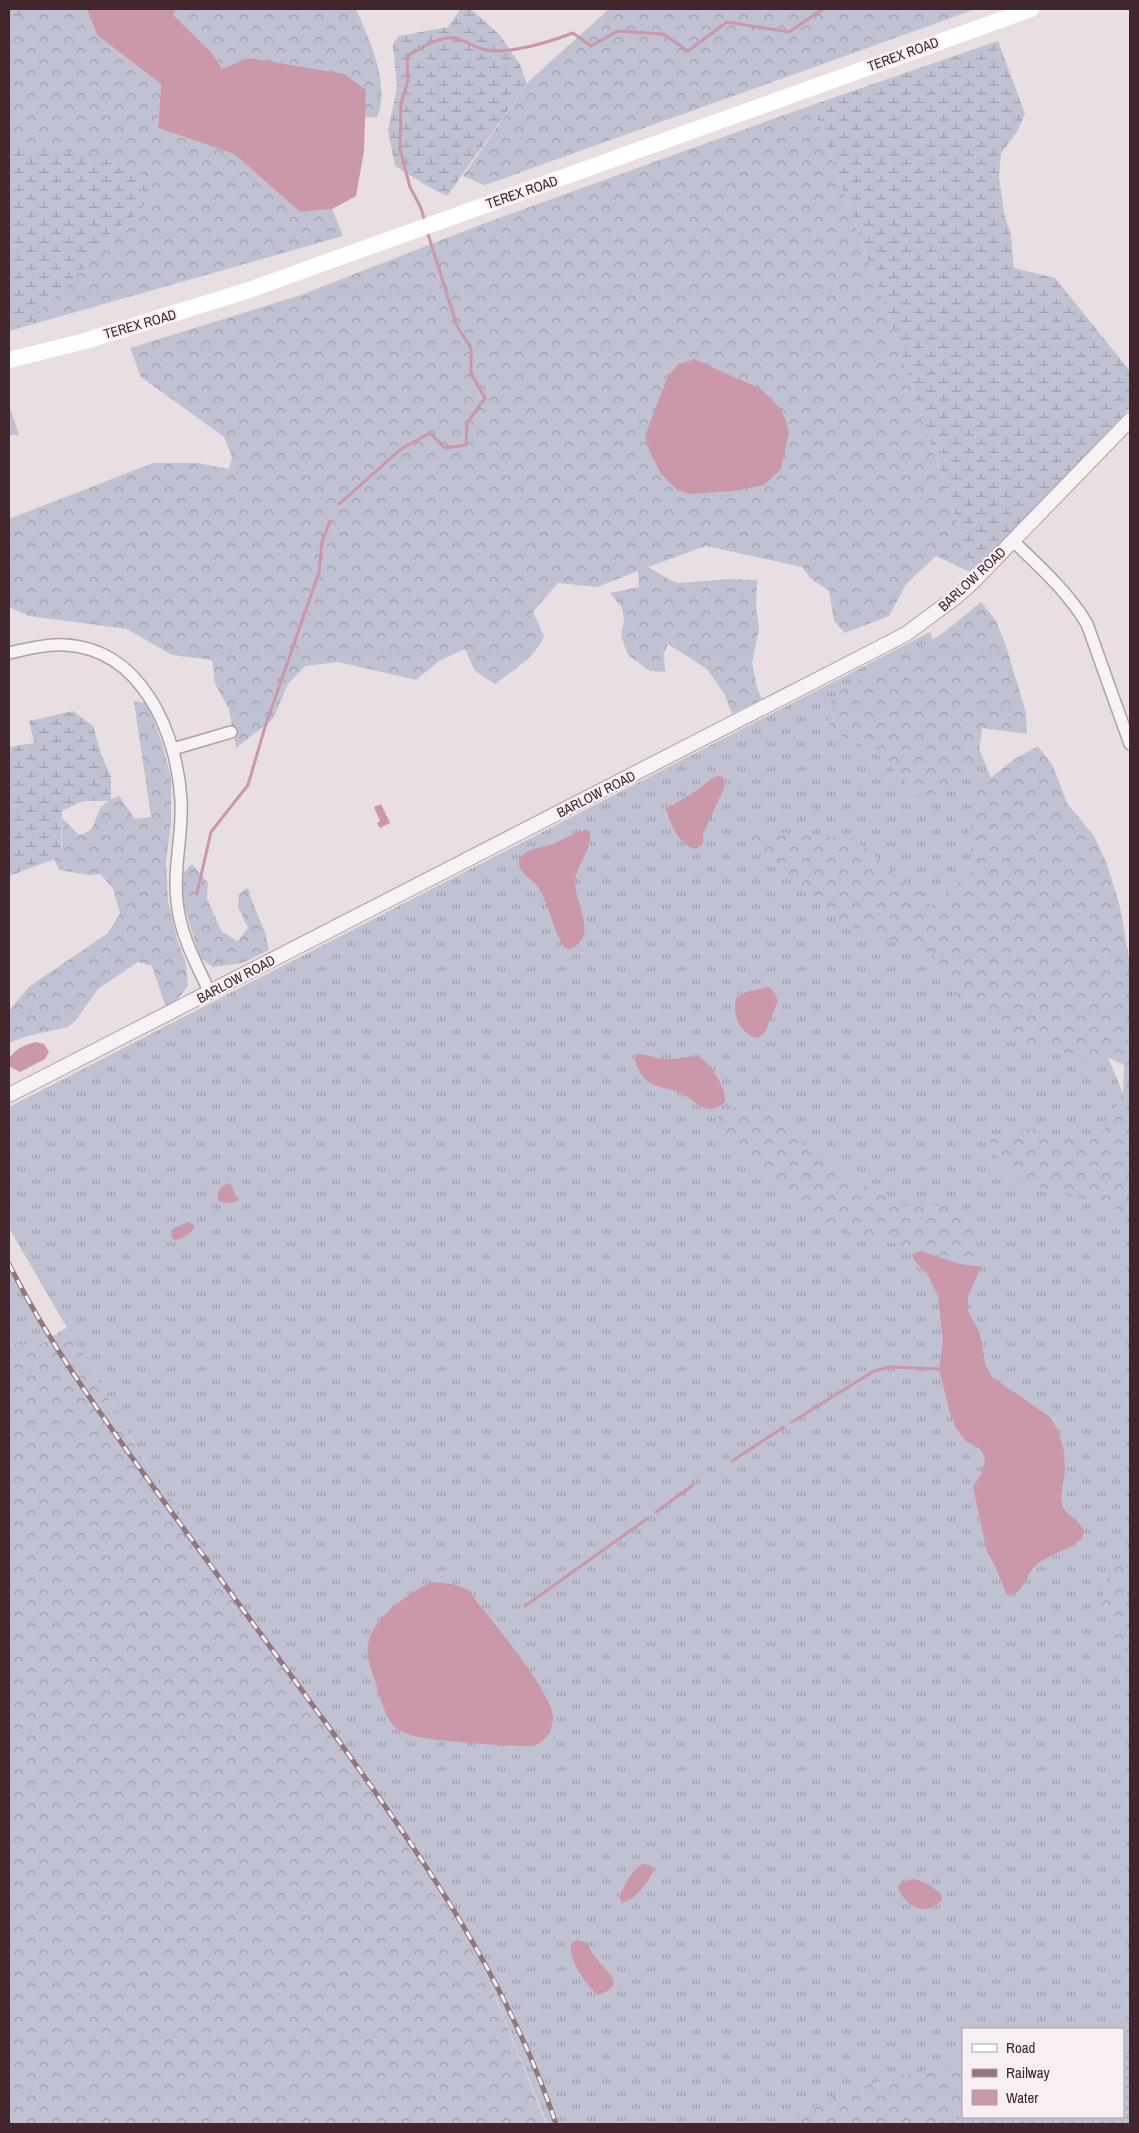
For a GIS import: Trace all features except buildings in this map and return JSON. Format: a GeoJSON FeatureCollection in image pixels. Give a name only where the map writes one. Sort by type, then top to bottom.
{"type":"FeatureCollection","features":[{"type":"Feature","properties":{"kind":"main road","name":"TEREX ROAD"},"geometry":{"type":"LineString","coordinates":[[9,360],[178,314],[1031,9]]}},
{"type":"Feature","properties":{"kind":"street","name":"BARLOW ROAD"},"geometry":{"type":"LineString","coordinates":[[9,1096],[893,641],[956,597],[1014,541],[1130,420]]}},
{"type":"Feature","properties":{"kind":"street"},"geometry":{"type":"LineString","coordinates":[[1014,541],[1064,592],[1086,624],[1130,741]]}},
{"type":"Feature","properties":{"kind":"street"},"geometry":{"type":"LineString","coordinates":[[9,653],[46,645],[64,645],[93,651],[112,660],[136,680],[150,698],[168,732],[178,776],[181,811],[176,867],[177,903],[186,942],[210,993]]}},
{"type":"Feature","properties":{"kind":"street"},"geometry":{"type":"LineString","coordinates":[[173,749],[231,732]]}},
{"type":"Feature","properties":{"kind":"green space"},"geometry":{"type":"Polygon","coordinates":[[[9,9],[87,9],[97,35],[161,84],[158,128],[234,154],[300,212],[332,209],[343,236],[9,331],[9,9]]]}},
{"type":"Feature","properties":{"kind":"green space"},"geometry":{"type":"Polygon","coordinates":[[[9,9],[31,9],[24,12],[9,31],[9,9]]]}},
{"type":"Feature","properties":{"kind":"green space"},"geometry":{"type":"Polygon","coordinates":[[[176,9],[356,9],[377,62],[380,77],[381,105],[377,117],[365,118],[366,90],[222,69],[212,53],[172,15],[176,9]]]}},
{"type":"Feature","properties":{"kind":"green space"},"geometry":{"type":"Polygon","coordinates":[[[471,9],[501,36],[520,65],[527,84],[447,196],[395,166],[388,130],[397,88],[393,44],[399,36],[448,27],[460,10],[471,9]]]}},
{"type":"Feature","properties":{"kind":"green space"},"geometry":{"type":"Polygon","coordinates":[[[609,9],[976,9],[485,185],[463,176],[529,81],[609,9]]]}},
{"type":"Feature","properties":{"kind":"green space"},"geometry":{"type":"Polygon","coordinates":[[[998,41],[1025,114],[1017,132],[1001,153],[999,177],[1004,213],[1011,235],[1014,268],[1055,278],[1130,371],[1130,408],[974,574],[889,316],[812,105],[998,41]]]}},
{"type":"Feature","properties":{"kind":"green space"},"geometry":{"type":"Polygon","coordinates":[[[812,105],[889,316],[974,574],[936,556],[906,584],[889,616],[845,633],[834,621],[829,591],[810,578],[802,567],[706,546],[648,567],[679,583],[730,579],[757,580],[756,608],[759,629],[752,662],[757,688],[762,699],[732,714],[725,695],[707,669],[668,644],[664,653],[665,672],[650,671],[628,655],[621,636],[624,621],[622,608],[610,593],[639,587],[638,571],[597,587],[558,583],[533,612],[544,636],[540,644],[523,663],[495,684],[475,671],[465,649],[439,661],[416,680],[338,662],[305,666],[288,684],[273,719],[236,748],[229,709],[215,684],[212,660],[172,655],[127,629],[29,616],[9,607],[9,519],[153,463],[198,463],[229,469],[232,457],[224,437],[141,377],[130,348],[301,295],[477,226],[812,105]]]}},
{"type":"Feature","properties":{"kind":"green space"},"geometry":{"type":"Polygon","coordinates":[[[9,146],[50,151],[82,152],[118,162],[142,175],[155,191],[136,215],[104,238],[83,270],[26,326],[9,329],[9,146]]]}},
{"type":"Feature","properties":{"kind":"green space"},"geometry":{"type":"Polygon","coordinates":[[[9,405],[19,435],[9,435],[9,405]]]}},
{"type":"Feature","properties":{"kind":"green space"},"geometry":{"type":"Polygon","coordinates":[[[981,602],[996,621],[1006,646],[1026,713],[1027,734],[982,728],[978,760],[938,800],[930,804],[916,794],[883,759],[865,747],[832,731],[826,712],[834,696],[863,676],[922,646],[943,633],[981,602]]]}},
{"type":"Feature","properties":{"kind":"green space"},"geometry":{"type":"Polygon","coordinates":[[[930,632],[1130,1110],[1130,2053],[1124,2028],[962,2028],[962,2114],[934,2124],[547,2124],[472,1939],[267,1643],[184,1529],[9,1228],[9,1107],[930,632]]]}},
{"type":"Feature","properties":{"kind":"green space"},"geometry":{"type":"Polygon","coordinates":[[[134,701],[147,703],[162,743],[171,778],[171,822],[166,862],[168,901],[177,939],[186,963],[188,986],[174,1004],[166,1008],[152,966],[138,962],[98,989],[76,1020],[68,1027],[27,1036],[9,1043],[9,1010],[30,986],[108,933],[120,913],[113,888],[100,874],[89,875],[59,870],[54,859],[62,855],[62,818],[79,835],[84,834],[91,829],[103,806],[119,796],[135,819],[151,817],[134,701]]]}},
{"type":"Feature","properties":{"kind":"green space"},"geometry":{"type":"Polygon","coordinates":[[[73,711],[93,726],[101,754],[111,777],[111,801],[83,801],[62,811],[61,846],[63,856],[9,876],[9,747],[34,743],[29,721],[73,711]]]}},
{"type":"Feature","properties":{"kind":"green space"},"geometry":{"type":"Polygon","coordinates":[[[1038,746],[1053,766],[1067,803],[1094,836],[1107,864],[1120,907],[1130,963],[1130,1214],[1063,1192],[1025,1184],[1008,1173],[994,1152],[988,1135],[1037,1129],[1071,1140],[1104,1131],[1123,1094],[1124,1065],[1107,1057],[1087,1059],[1016,1040],[958,997],[934,956],[846,924],[805,892],[775,864],[750,846],[745,838],[745,833],[755,828],[791,834],[855,839],[922,893],[932,908],[974,869],[969,834],[974,791],[1013,760],[1038,746]]]}},
{"type":"Feature","properties":{"kind":"green space"},"geometry":{"type":"Polygon","coordinates":[[[192,864],[208,883],[207,899],[222,932],[238,941],[248,928],[238,907],[239,895],[246,888],[251,892],[249,894],[265,932],[269,950],[243,963],[213,967],[200,958],[186,912],[181,885],[184,872],[192,864]]]}},
{"type":"Feature","properties":{"kind":"green space"},"geometry":{"type":"Polygon","coordinates":[[[769,1106],[804,1145],[852,1178],[902,1206],[937,1205],[963,1209],[972,1225],[982,1255],[972,1266],[954,1257],[853,1234],[813,1216],[778,1184],[737,1156],[714,1123],[727,1107],[769,1106]]]}},
{"type":"Feature","properties":{"kind":"green space"},"geometry":{"type":"Polygon","coordinates":[[[9,1264],[50,1337],[39,1345],[9,1344],[9,1264]]]}},
{"type":"Feature","properties":{"kind":"green space"},"geometry":{"type":"Polygon","coordinates":[[[67,1327],[147,1466],[472,1939],[546,2124],[9,2124],[9,1344],[39,1345],[67,1327]]]}},
{"type":"Feature","properties":{"kind":"green space"},"geometry":{"type":"Polygon","coordinates":[[[1116,1563],[1130,1569],[1130,1573],[1119,1588],[1130,1602],[1130,1681],[1101,1600],[1105,1583],[1116,1563]]]}},
{"type":"Feature","properties":{"kind":"green space"},"geometry":{"type":"Polygon","coordinates":[[[1130,2019],[1130,2124],[789,2124],[834,2095],[884,2080],[962,2062],[962,2118],[1124,2118],[1124,2028],[1098,2028],[1130,2019]]]}},
{"type":"Feature","properties":{"kind":"green space"},"geometry":{"type":"Polygon","coordinates":[[[1130,2053],[1130,2124],[934,2124],[962,2114],[962,2118],[1124,2118],[1124,2056],[1130,2053]]]}},
{"type":"Feature","properties":{"kind":"water"},"geometry":{"type":"Polygon","coordinates":[[[87,9],[176,9],[173,15],[212,53],[222,69],[249,58],[344,74],[366,90],[364,151],[356,196],[332,209],[300,212],[234,154],[158,128],[161,84],[97,35],[87,9]]]}},
{"type":"Feature","properties":{"kind":"water"},"geometry":{"type":"Polygon","coordinates":[[[694,359],[761,389],[782,410],[789,432],[781,469],[764,485],[733,491],[689,494],[677,490],[661,474],[650,452],[645,436],[668,376],[678,365],[694,359]]]}},
{"type":"Feature","properties":{"kind":"water"},"geometry":{"type":"Polygon","coordinates":[[[714,777],[723,777],[725,781],[724,788],[703,834],[703,844],[695,849],[684,843],[680,838],[673,827],[666,809],[696,791],[714,777]]]}},
{"type":"Feature","properties":{"kind":"water"},"geometry":{"type":"Polygon","coordinates":[[[381,804],[390,823],[380,828],[377,823],[380,821],[374,807],[381,804]]]}},
{"type":"Feature","properties":{"kind":"water"},"geometry":{"type":"Polygon","coordinates":[[[585,830],[589,831],[589,843],[575,883],[585,929],[579,943],[570,949],[565,948],[542,894],[536,885],[521,871],[519,862],[521,857],[530,850],[553,844],[585,830]]]}},
{"type":"Feature","properties":{"kind":"water"},"geometry":{"type":"Polygon","coordinates":[[[767,987],[772,989],[778,1001],[765,1032],[758,1038],[746,1033],[742,1029],[736,1017],[736,998],[747,992],[767,987]]]}},
{"type":"Feature","properties":{"kind":"water"},"geometry":{"type":"Polygon","coordinates":[[[36,1042],[44,1044],[49,1052],[45,1059],[20,1072],[10,1067],[9,1058],[18,1049],[36,1042]]]}},
{"type":"Feature","properties":{"kind":"water"},"geometry":{"type":"Polygon","coordinates":[[[639,1054],[666,1059],[698,1057],[708,1064],[717,1076],[725,1096],[725,1102],[712,1109],[706,1108],[678,1092],[656,1086],[643,1076],[636,1065],[635,1058],[639,1054]]]}},
{"type":"Feature","properties":{"kind":"water"},"geometry":{"type":"Polygon","coordinates":[[[228,1183],[232,1185],[234,1194],[239,1199],[235,1202],[224,1203],[219,1201],[219,1190],[228,1183]]]}},
{"type":"Feature","properties":{"kind":"water"},"geometry":{"type":"Polygon","coordinates":[[[188,1222],[194,1225],[194,1229],[183,1238],[175,1240],[172,1238],[171,1230],[188,1222]]]}},
{"type":"Feature","properties":{"kind":"water"},"geometry":{"type":"Polygon","coordinates":[[[920,1251],[960,1264],[981,1267],[968,1296],[968,1311],[979,1331],[986,1366],[992,1377],[1050,1417],[1058,1430],[1064,1451],[1065,1471],[1061,1497],[1063,1508],[1084,1530],[1082,1537],[1075,1544],[1036,1565],[1016,1593],[1006,1593],[987,1552],[973,1487],[982,1472],[985,1458],[981,1450],[966,1441],[956,1428],[950,1413],[939,1369],[943,1342],[938,1296],[927,1273],[914,1260],[912,1254],[920,1251]]]}},
{"type":"Feature","properties":{"kind":"water"},"geometry":{"type":"Polygon","coordinates":[[[431,1582],[453,1584],[468,1590],[518,1654],[551,1707],[553,1719],[551,1727],[548,1735],[542,1741],[535,1745],[514,1746],[437,1740],[403,1732],[391,1723],[383,1707],[370,1666],[368,1643],[372,1632],[388,1611],[410,1594],[431,1582]]]}},
{"type":"Feature","properties":{"kind":"water"},"geometry":{"type":"Polygon","coordinates":[[[642,1864],[653,1868],[652,1875],[637,1894],[622,1903],[619,1897],[631,1874],[642,1864]]]}},
{"type":"Feature","properties":{"kind":"water"},"geometry":{"type":"Polygon","coordinates":[[[914,1879],[922,1881],[933,1888],[942,1896],[942,1900],[936,1905],[923,1909],[911,1905],[901,1894],[898,1887],[902,1882],[914,1879]]]}},
{"type":"Feature","properties":{"kind":"water"},"geometry":{"type":"Polygon","coordinates":[[[576,1940],[586,1942],[611,1976],[614,1984],[607,1992],[598,1995],[579,1972],[571,1951],[571,1944],[576,1940]]]}},
{"type":"Feature","properties":{"kind":"waterway"},"geometry":{"type":"LineString","coordinates":[[425,222],[421,208],[410,187],[400,149],[401,104],[408,80],[407,56],[423,47],[442,39],[454,38],[485,50],[498,51],[536,45],[573,33],[591,46],[618,31],[663,34],[688,51],[727,22],[789,32],[823,9]]}},
{"type":"Feature","properties":{"kind":"waterway"},"geometry":{"type":"LineString","coordinates":[[339,504],[401,449],[430,433],[445,448],[466,445],[467,423],[485,398],[471,373],[471,348],[457,326],[427,231]]}},
{"type":"Feature","properties":{"kind":"waterway"},"geometry":{"type":"LineString","coordinates":[[197,893],[211,832],[248,785],[265,727],[319,572],[322,542],[330,521]]}},
{"type":"Feature","properties":{"kind":"waterway"},"geometry":{"type":"LineString","coordinates":[[792,1422],[874,1371],[890,1367],[939,1369]]}},
{"type":"Feature","properties":{"kind":"waterway"},"geometry":{"type":"LineString","coordinates":[[732,1461],[784,1427]]}},
{"type":"Feature","properties":{"kind":"waterway"},"geometry":{"type":"LineString","coordinates":[[656,1512],[693,1485]]}},
{"type":"Feature","properties":{"kind":"waterway"},"geometry":{"type":"LineString","coordinates":[[525,1606],[648,1518]]}},
{"type":"Feature","properties":{"kind":"railway"},"geometry":{"type":"LineString","coordinates":[[9,1264],[41,1323],[96,1407],[336,1737],[432,1875],[461,1922],[514,2020],[556,2124]]}}]}
